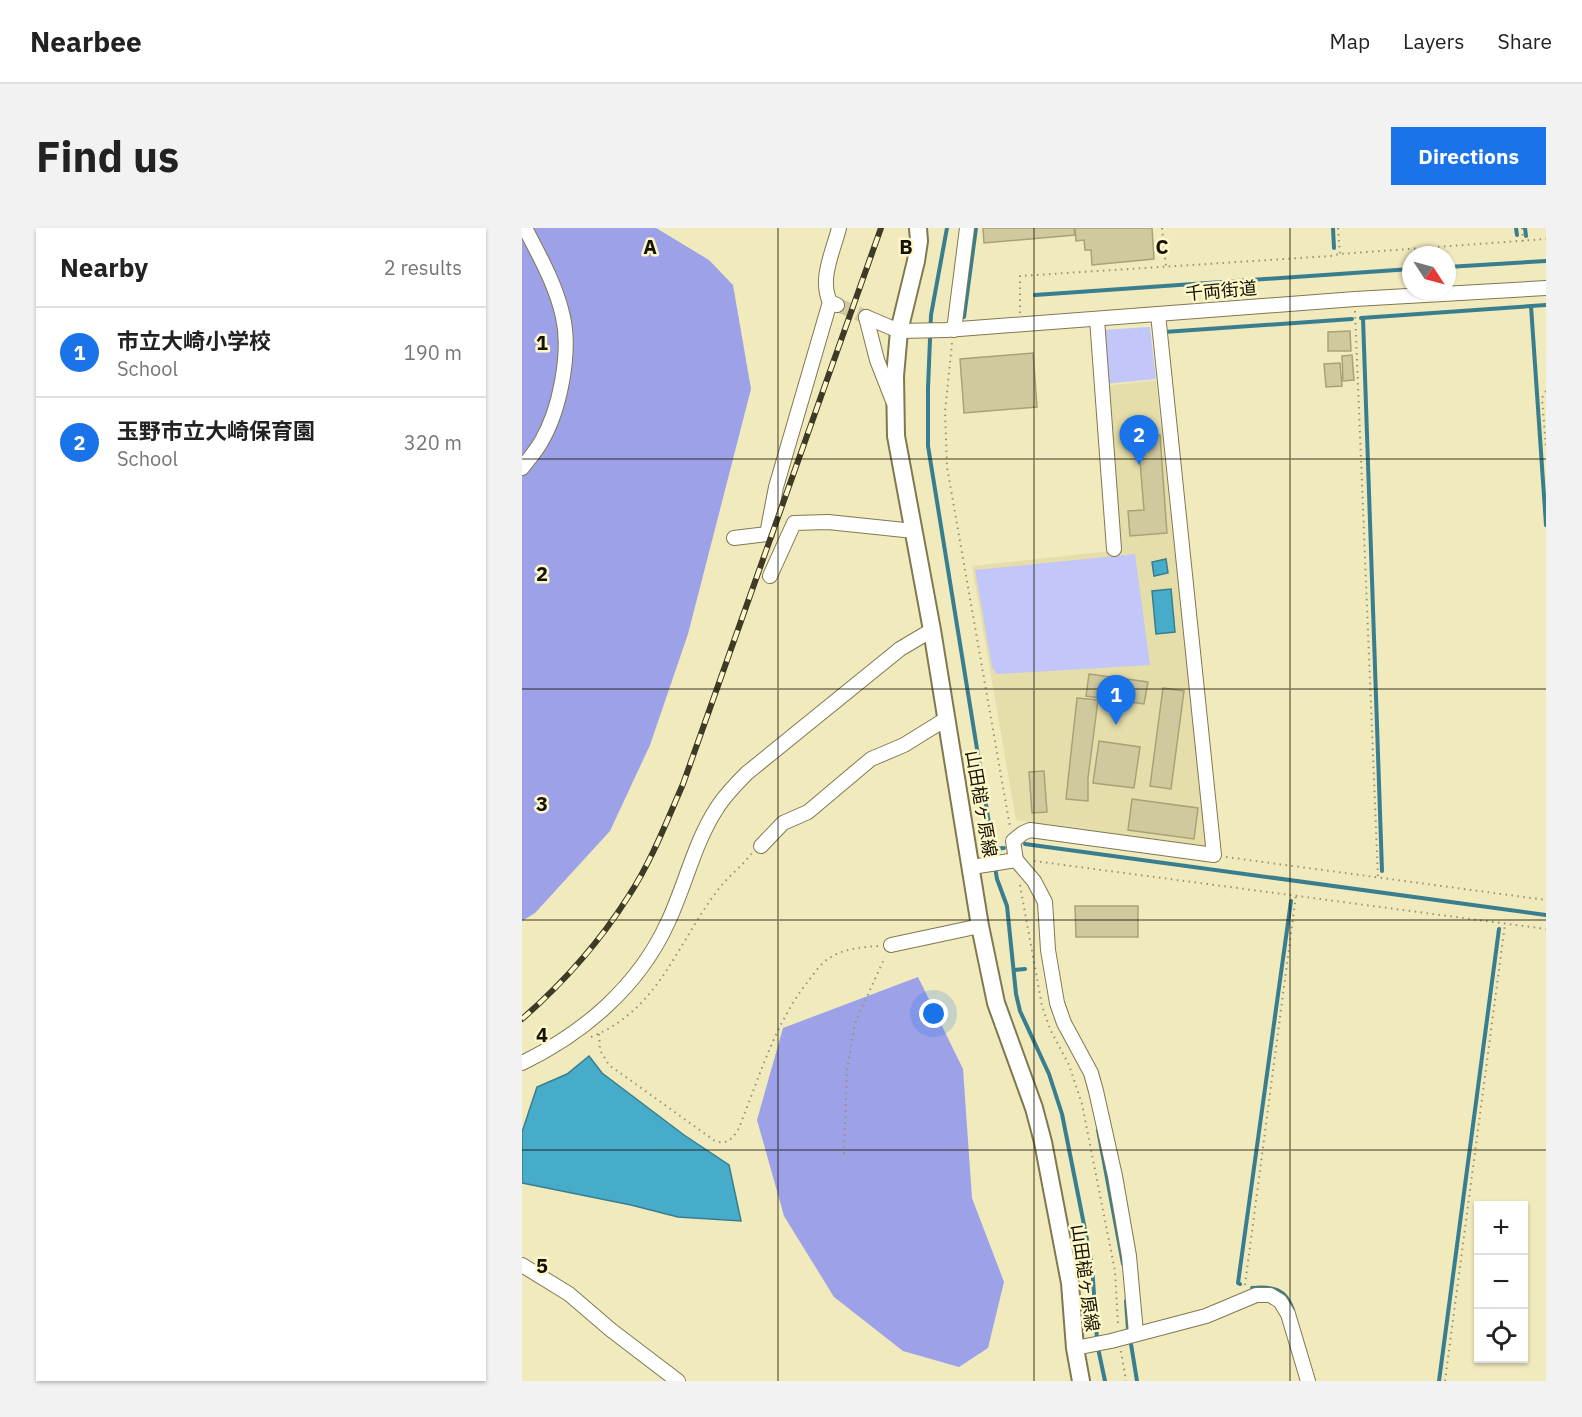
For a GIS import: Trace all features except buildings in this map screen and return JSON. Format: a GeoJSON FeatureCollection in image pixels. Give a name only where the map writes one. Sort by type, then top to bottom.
{"type":"FeatureCollection","features":[{"type":"Feature","properties":{"kind":"main road","name":"山田槌ヶ原線"},"geometry":{"type":"LineString","coordinates":[[918,228],[916,261],[899,331],[895,376],[896,436],[932,630],[980,926],[996,1003],[1034,1108],[1043,1142],[1070,1283],[1079,1347],[1081,1381]]}},
{"type":"Feature","properties":{"kind":"street"},"geometry":{"type":"LineString","coordinates":[[522,468],[542,442],[559,398],[565,336],[564,318],[551,279],[525,228]]}},
{"type":"Feature","properties":{"kind":"street"},"geometry":{"type":"LineString","coordinates":[[734,538],[767,534],[779,477],[834,303],[825,291],[825,279],[839,228]]}},
{"type":"Feature","properties":{"kind":"street"},"geometry":{"type":"LineString","coordinates":[[950,330],[967,228]]}},
{"type":"Feature","properties":{"kind":"street","name":"千両街道"},"geometry":{"type":"LineString","coordinates":[[896,408],[877,360],[866,317],[899,331],[916,332],[1355,299],[1546,288]]}},
{"type":"Feature","properties":{"kind":"street"},"geometry":{"type":"LineString","coordinates":[[1011,860],[1013,841],[1023,832],[1030,830],[1214,855],[1158,314]]}},
{"type":"Feature","properties":{"kind":"street"},"geometry":{"type":"LineString","coordinates":[[1097,319],[1114,549]]}},
{"type":"Feature","properties":{"kind":"street"},"geometry":{"type":"LineString","coordinates":[[770,576],[794,524],[828,522],[914,531]]}},
{"type":"Feature","properties":{"kind":"street"},"geometry":{"type":"LineString","coordinates":[[522,1063],[544,1052],[599,1014],[620,994],[643,965],[668,922],[709,822],[728,792],[747,773],[900,649],[932,630]]}},
{"type":"Feature","properties":{"kind":"street"},"geometry":{"type":"LineString","coordinates":[[761,846],[783,823],[808,812],[871,759],[904,745],[946,719]]}},
{"type":"Feature","properties":{"kind":"street"},"geometry":{"type":"LineString","coordinates":[[972,867],[1011,860]]}},
{"type":"Feature","properties":{"kind":"street"},"geometry":{"type":"LineString","coordinates":[[1011,860],[1034,881],[1045,902],[1048,950],[1057,1003],[1064,1023],[1091,1073],[1096,1091],[1115,1176],[1129,1256],[1136,1333]]}},
{"type":"Feature","properties":{"kind":"street"},"geometry":{"type":"LineString","coordinates":[[891,945],[980,926]]}},
{"type":"Feature","properties":{"kind":"street"},"geometry":{"type":"LineString","coordinates":[[522,1265],[569,1294],[610,1330],[678,1381]]}},
{"type":"Feature","properties":{"kind":"street"},"geometry":{"type":"LineString","coordinates":[[1079,1347],[1206,1316],[1257,1295],[1270,1295],[1280,1301],[1288,1314],[1308,1381]]}},
{"type":"Feature","properties":{"kind":"path"},"geometry":{"type":"LineString","coordinates":[[1162,228],[1166,266]]}},
{"type":"Feature","properties":{"kind":"path"},"geometry":{"type":"LineString","coordinates":[[1338,228],[1340,254]]}},
{"type":"Feature","properties":{"kind":"path"},"geometry":{"type":"LineString","coordinates":[[1522,228],[1523,241]]}},
{"type":"Feature","properties":{"kind":"path"},"geometry":{"type":"LineString","coordinates":[[1020,325],[1020,276],[1331,256],[1546,239]]}},
{"type":"Feature","properties":{"kind":"path"},"geometry":{"type":"LineString","coordinates":[[1355,299],[1378,878]]}},
{"type":"Feature","properties":{"kind":"path"},"geometry":{"type":"LineString","coordinates":[[950,330],[945,412],[947,467],[1013,841]]}},
{"type":"Feature","properties":{"kind":"path"},"geometry":{"type":"LineString","coordinates":[[1546,391],[1542,398],[1546,447]]}},
{"type":"Feature","properties":{"kind":"path"},"geometry":{"type":"LineString","coordinates":[[589,1038],[628,1016],[649,994],[722,885],[757,846],[761,846]]}},
{"type":"Feature","properties":{"kind":"path"},"geometry":{"type":"LineString","coordinates":[[1214,855],[1546,900]]}},
{"type":"Feature","properties":{"kind":"path"},"geometry":{"type":"LineString","coordinates":[[1011,860],[1546,929]]}},
{"type":"Feature","properties":{"kind":"path"},"geometry":{"type":"LineString","coordinates":[[1020,883],[1042,1006],[1050,1029],[1069,1065],[1082,1104],[1113,1263],[1115,1340],[1126,1381]]}},
{"type":"Feature","properties":{"kind":"path"},"geometry":{"type":"LineString","coordinates":[[1244,1300],[1296,895]]}},
{"type":"Feature","properties":{"kind":"path"},"geometry":{"type":"LineString","coordinates":[[1445,1381],[1505,924]]}},
{"type":"Feature","properties":{"kind":"path"},"geometry":{"type":"LineString","coordinates":[[599,1034],[600,1050],[609,1065],[715,1140],[722,1143],[727,1142],[738,1130],[778,1028],[800,992],[820,966],[830,957],[850,949],[891,945]]}},
{"type":"Feature","properties":{"kind":"path"},"geometry":{"type":"LineString","coordinates":[[844,1154],[847,1070],[855,1023],[891,945]]}},
{"type":"Feature","properties":{"kind":"shaded area"},"geometry":{"type":"Polygon","coordinates":[[[522,228],[656,228],[709,260],[733,285],[751,389],[688,634],[650,745],[610,831],[535,913],[522,921],[522,228]]]}},
{"type":"Feature","properties":{"kind":"shaded area"},"geometry":{"type":"Polygon","coordinates":[[[1150,327],[1156,379],[1105,384],[1101,330],[1150,327]]]}},
{"type":"Feature","properties":{"kind":"shaded area"},"geometry":{"type":"Polygon","coordinates":[[[1156,380],[1208,847],[1016,820],[972,566],[1120,550],[1106,386],[1156,380]]]}},
{"type":"Feature","properties":{"kind":"shaded area"},"geometry":{"type":"Polygon","coordinates":[[[1135,554],[1150,665],[997,674],[992,667],[975,570],[1135,554]]]}},
{"type":"Feature","properties":{"kind":"shaded area"},"geometry":{"type":"Polygon","coordinates":[[[1166,559],[1168,573],[1154,576],[1152,562],[1166,559]]]}},
{"type":"Feature","properties":{"kind":"shaded area"},"geometry":{"type":"Polygon","coordinates":[[[1171,589],[1175,632],[1156,634],[1152,591],[1171,589]]]}},
{"type":"Feature","properties":{"kind":"shaded area"},"geometry":{"type":"Polygon","coordinates":[[[918,977],[963,1069],[972,1198],[1004,1282],[988,1348],[959,1367],[903,1351],[834,1297],[784,1216],[757,1120],[783,1028],[918,977]]]}},
{"type":"Feature","properties":{"kind":"shaded area"},"geometry":{"type":"Polygon","coordinates":[[[589,1056],[602,1073],[684,1135],[729,1165],[741,1221],[678,1217],[522,1183],[522,1132],[537,1087],[567,1074],[589,1056]]]}},
{"type":"Feature","properties":{"kind":"waterway"},"geometry":{"type":"LineString","coordinates":[[947,228],[931,315],[928,446],[995,860]]}},
{"type":"Feature","properties":{"kind":"waterway"},"geometry":{"type":"LineString","coordinates":[[964,317],[976,228]]}},
{"type":"Feature","properties":{"kind":"waterway"},"geometry":{"type":"LineString","coordinates":[[1333,228],[1334,248]]}},
{"type":"Feature","properties":{"kind":"waterway"},"geometry":{"type":"LineString","coordinates":[[1516,228],[1517,235]]}},
{"type":"Feature","properties":{"kind":"waterway"},"geometry":{"type":"LineString","coordinates":[[1525,228],[1526,236]]}},
{"type":"Feature","properties":{"kind":"waterway"},"geometry":{"type":"LineString","coordinates":[[1456,266],[1546,261]]}},
{"type":"Feature","properties":{"kind":"waterway"},"geometry":{"type":"LineString","coordinates":[[1035,295],[1402,270]]}},
{"type":"Feature","properties":{"kind":"waterway"},"geometry":{"type":"LineString","coordinates":[[1361,318],[1546,305]]}},
{"type":"Feature","properties":{"kind":"waterway"},"geometry":{"type":"LineString","coordinates":[[1531,306],[1546,525]]}},
{"type":"Feature","properties":{"kind":"waterway"},"geometry":{"type":"LineString","coordinates":[[1363,318],[1382,871]]}},
{"type":"Feature","properties":{"kind":"waterway"},"geometry":{"type":"LineString","coordinates":[[1164,332],[1352,319]]}},
{"type":"Feature","properties":{"kind":"waterway"},"geometry":{"type":"LineString","coordinates":[[1025,844],[1546,915]]}},
{"type":"Feature","properties":{"kind":"waterway"},"geometry":{"type":"LineString","coordinates":[[993,849],[1004,848]]}},
{"type":"Feature","properties":{"kind":"waterway"},"geometry":{"type":"LineString","coordinates":[[995,867],[1007,906],[1016,994],[1020,1011],[1049,1074],[1062,1114],[1092,1265],[1097,1340]]}},
{"type":"Feature","properties":{"kind":"waterway"},"geometry":{"type":"LineString","coordinates":[[1240,1284],[1238,1283],[1291,901]]}},
{"type":"Feature","properties":{"kind":"waterway"},"geometry":{"type":"LineString","coordinates":[[1439,1381],[1499,929]]}},
{"type":"Feature","properties":{"kind":"waterway"},"geometry":{"type":"LineString","coordinates":[[1014,970],[1025,969]]}},
{"type":"Feature","properties":{"kind":"waterway"},"geometry":{"type":"LineString","coordinates":[[1098,1130],[1123,1264]]}},
{"type":"Feature","properties":{"kind":"waterway"},"geometry":{"type":"LineString","coordinates":[[1252,1288],[1278,1290],[1287,1297],[1293,1310]]}},
{"type":"Feature","properties":{"kind":"waterway"},"geometry":{"type":"LineString","coordinates":[[1126,1301],[1128,1329]]}},
{"type":"Feature","properties":{"kind":"waterway"},"geometry":{"type":"LineString","coordinates":[[1131,1344],[1137,1381]]}},
{"type":"Feature","properties":{"kind":"waterway"},"geometry":{"type":"LineString","coordinates":[[1098,1348],[1105,1381]]}},
{"type":"Feature","properties":{"kind":"tunnel"},"geometry":{"type":"LineString","coordinates":[[838,305],[866,317]]}},
{"type":"Feature","properties":{"kind":"railway"},"geometry":{"type":"LineString","coordinates":[[522,1019],[566,977],[593,946],[636,884],[658,842],[683,784],[881,228]]}},
{"type":"Feature","properties":{"kind":"place","name":"玉野市立大崎保育園"},"geometry":{"type":"Point","coordinates":[1139,465]}},
{"type":"Feature","properties":{"kind":"place","name":"市立大崎小学校"},"geometry":{"type":"Point","coordinates":[1116,725]}}]}
